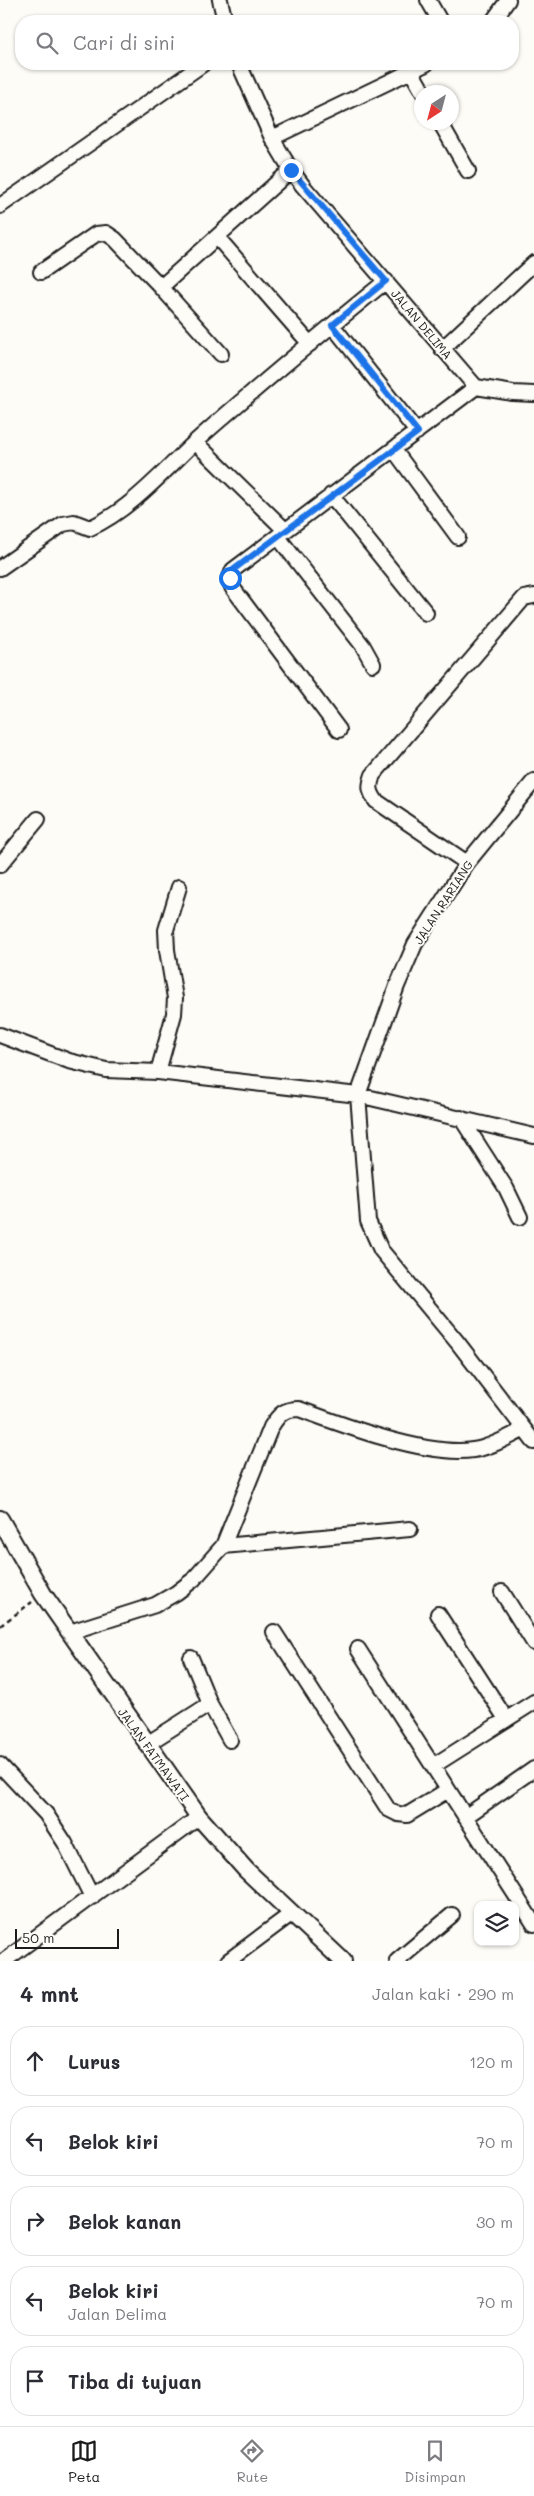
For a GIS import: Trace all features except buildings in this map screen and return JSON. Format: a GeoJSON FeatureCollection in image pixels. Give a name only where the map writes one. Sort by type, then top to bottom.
{"type":"FeatureCollection","features":[{"type":"Feature","properties":{"kind":"street"},"geometry":{"type":"LineString","coordinates":[[220,0],[224,15]]}},
{"type":"Feature","properties":{"kind":"street"},"geometry":{"type":"LineString","coordinates":[[428,0],[437,15]]}},
{"type":"Feature","properties":{"kind":"street"},"geometry":{"type":"LineString","coordinates":[[497,15],[508,0]]}},
{"type":"Feature","properties":{"kind":"street"},"geometry":{"type":"LineString","coordinates":[[0,206],[194,70]]}},
{"type":"Feature","properties":{"kind":"street","name":"JALAN DELIMA"},"geometry":{"type":"LineString","coordinates":[[243,70],[272,138],[291,170],[476,387]]}},
{"type":"Feature","properties":{"kind":"street"},"geometry":{"type":"LineString","coordinates":[[272,138],[415,70]]}},
{"type":"Feature","properties":{"kind":"street"},"geometry":{"type":"LineString","coordinates":[[411,72],[419,85]]}},
{"type":"Feature","properties":{"kind":"street"},"geometry":{"type":"LineString","coordinates":[[445,130],[468,171]]}},
{"type":"Feature","properties":{"kind":"street"},"geometry":{"type":"LineString","coordinates":[[162,287],[291,170]]}},
{"type":"Feature","properties":{"kind":"street"},"geometry":{"type":"LineString","coordinates":[[41,272],[96,234],[106,234],[115,239],[162,287],[221,354]]}},
{"type":"Feature","properties":{"kind":"street"},"geometry":{"type":"LineString","coordinates":[[217,237],[310,344]]}},
{"type":"Feature","properties":{"kind":"street"},"geometry":{"type":"LineString","coordinates":[[442,349],[534,263]]}},
{"type":"Feature","properties":{"kind":"street"},"geometry":{"type":"LineString","coordinates":[[0,568],[63,524],[74,522],[90,528],[110,516],[164,474],[195,442],[386,281]]}},
{"type":"Feature","properties":{"kind":"street"},"geometry":{"type":"LineString","coordinates":[[332,325],[418,432]]}},
{"type":"Feature","properties":{"kind":"street"},"geometry":{"type":"LineString","coordinates":[[339,730],[232,586],[230,578],[233,570],[476,387],[534,394]]}},
{"type":"Feature","properties":{"kind":"street"},"geometry":{"type":"LineString","coordinates":[[195,442],[282,534],[363,646],[373,664]]}},
{"type":"Feature","properties":{"kind":"street"},"geometry":{"type":"LineString","coordinates":[[394,450],[458,537]]}},
{"type":"Feature","properties":{"kind":"street"},"geometry":{"type":"LineString","coordinates":[[331,495],[426,613]]}},
{"type":"Feature","properties":{"kind":"street"},"geometry":{"type":"LineString","coordinates":[[467,863],[376,800],[370,793],[370,786],[373,776],[524,598],[534,596]]}},
{"type":"Feature","properties":{"kind":"street","name":"JALAN RARIANG"},"geometry":{"type":"LineString","coordinates":[[358,1095],[397,986],[416,944],[438,905],[467,863],[534,780]]}},
{"type":"Feature","properties":{"kind":"street"},"geometry":{"type":"LineString","coordinates":[[0,865],[38,819]]}},
{"type":"Feature","properties":{"kind":"street"},"geometry":{"type":"LineString","coordinates":[[158,1072],[174,1014],[175,998],[167,950],[166,930],[179,887]]}},
{"type":"Feature","properties":{"kind":"street"},"geometry":{"type":"LineString","coordinates":[[0,1035],[69,1061],[106,1070],[158,1072],[358,1095],[534,1136]]}},
{"type":"Feature","properties":{"kind":"street"},"geometry":{"type":"LineString","coordinates":[[358,1095],[368,1221],[381,1250],[458,1343],[534,1442]]}},
{"type":"Feature","properties":{"kind":"street"},"geometry":{"type":"LineString","coordinates":[[461,1118],[506,1188],[520,1217]]}},
{"type":"Feature","properties":{"kind":"street"},"geometry":{"type":"LineString","coordinates":[[70,1632],[155,1605],[176,1593],[193,1580],[223,1546],[271,1427],[282,1412],[288,1409],[299,1409],[397,1441],[448,1450],[474,1450],[523,1430]]}},
{"type":"Feature","properties":{"kind":"street","name":"JALAN FATMAWATI"},"geometry":{"type":"LineString","coordinates":[[0,1519],[43,1594],[199,1817],[246,1870],[343,1961]]}},
{"type":"Feature","properties":{"kind":"street"},"geometry":{"type":"LineString","coordinates":[[223,1546],[410,1529]]}},
{"type":"Feature","properties":{"kind":"street"},"geometry":{"type":"LineString","coordinates":[[502,1592],[534,1642]]}},
{"type":"Feature","properties":{"kind":"street"},"geometry":{"type":"LineString","coordinates":[[438,1614],[506,1720]]}},
{"type":"Feature","properties":{"kind":"street"},"geometry":{"type":"LineString","coordinates":[[274,1632],[388,1809],[398,1814],[407,1815],[448,1790]]}},
{"type":"Feature","properties":{"kind":"street"},"geometry":{"type":"LineString","coordinates":[[358,1649],[534,1924]]}},
{"type":"Feature","properties":{"kind":"street"},"geometry":{"type":"LineString","coordinates":[[191,1658],[210,1704],[230,1740]]}},
{"type":"Feature","properties":{"kind":"street"},"geometry":{"type":"LineString","coordinates":[[433,1766],[534,1702]]}},
{"type":"Feature","properties":{"kind":"street"},"geometry":{"type":"LineString","coordinates":[[147,1744],[210,1704]]}},
{"type":"Feature","properties":{"kind":"street"},"geometry":{"type":"LineString","coordinates":[[0,1765],[46,1814],[65,1843],[92,1897]]}},
{"type":"Feature","properties":{"kind":"street"},"geometry":{"type":"LineString","coordinates":[[465,1817],[532,1774]]}},
{"type":"Feature","properties":{"kind":"street"},"geometry":{"type":"LineString","coordinates":[[5,1957],[92,1897],[199,1817]]}},
{"type":"Feature","properties":{"kind":"street"},"geometry":{"type":"LineString","coordinates":[[228,1961],[291,1914]]}},
{"type":"Feature","properties":{"kind":"street"},"geometry":{"type":"LineString","coordinates":[[397,1961],[452,1915]]}},
{"type":"Feature","properties":{"kind":"path"},"geometry":{"type":"LineString","coordinates":[[0,1626],[43,1594]]}},
{"type":"Feature","properties":{"kind":"route"},"geometry":{"type":"LineString","coordinates":[[230,578],[233,570],[331,495],[418,432],[332,325],[386,281],[291,170]]}}]}
